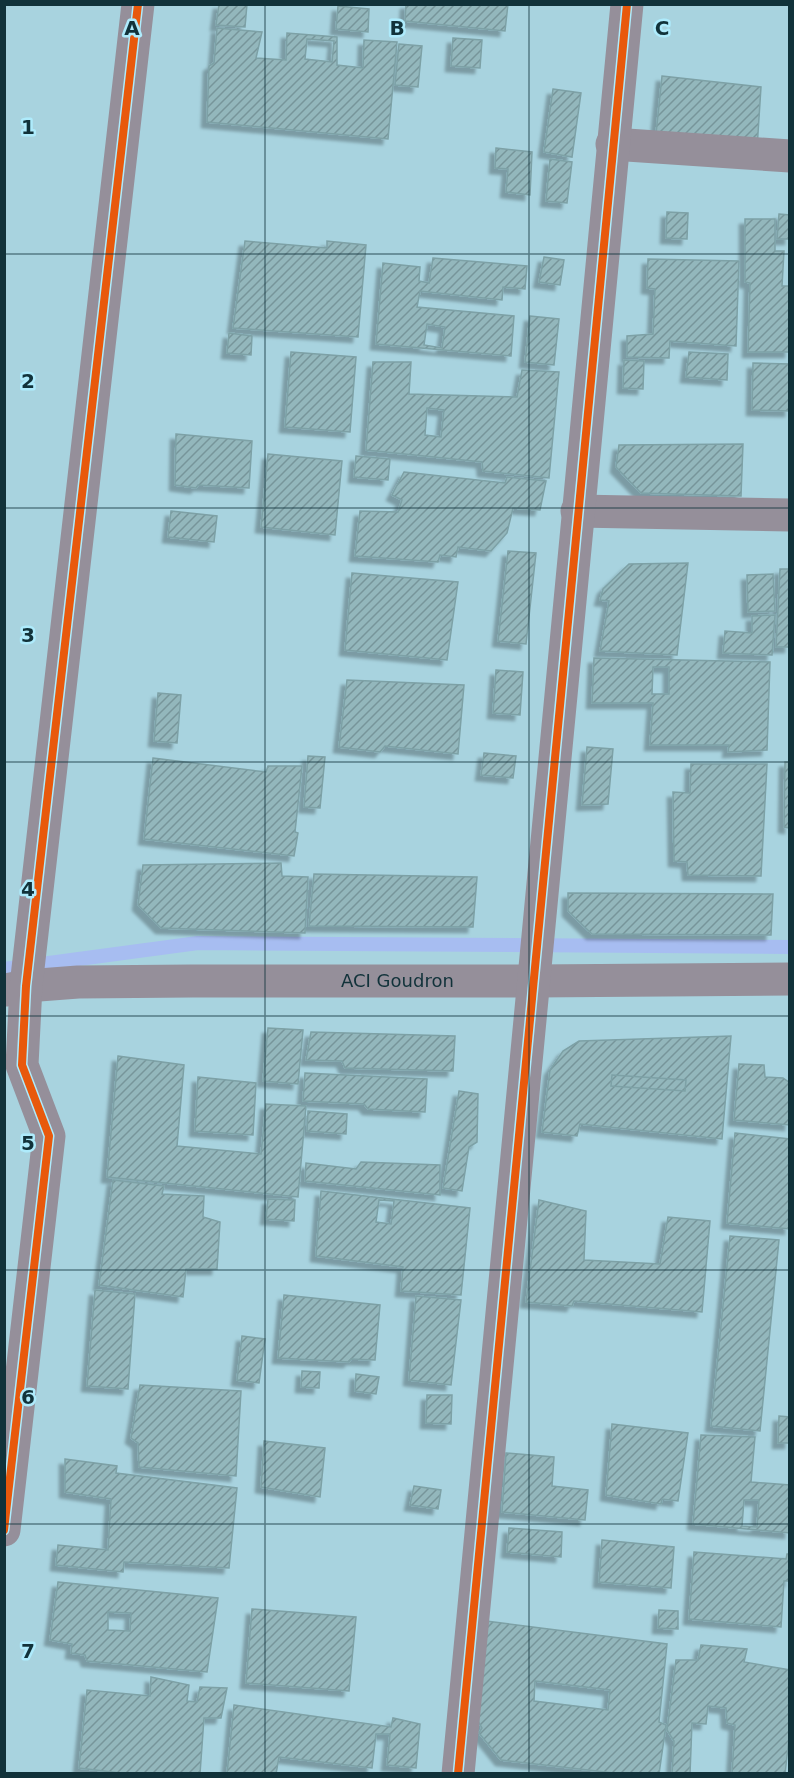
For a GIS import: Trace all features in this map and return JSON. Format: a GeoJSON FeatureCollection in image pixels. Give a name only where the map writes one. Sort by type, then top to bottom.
{"type":"FeatureCollection","features":[{"type":"Feature","properties":{"kind":"street"},"geometry":{"type":"LineString","coordinates":[[4,1530],[49,1136],[13,1075],[15,988],[138,4]]}},
{"type":"Feature","properties":{"kind":"street"},"geometry":{"type":"LineString","coordinates":[[458,1773],[627,4]]}},
{"type":"Feature","properties":{"kind":"street"},"geometry":{"type":"LineString","coordinates":[[612,144],[789,156]]}},
{"type":"Feature","properties":{"kind":"street"},"geometry":{"type":"LineString","coordinates":[[577,511],[789,515]]}},
{"type":"Feature","properties":{"kind":"street","name":"ACI Goudron"},"geometry":{"type":"LineString","coordinates":[[15,988],[78,982],[789,979]]}},
{"type":"Feature","properties":{"kind":"building"},"geometry":{"type":"Polygon","coordinates":[[[219,4],[247,4],[245,27],[216,25],[219,4]]]}},
{"type":"Feature","properties":{"kind":"building"},"geometry":{"type":"Polygon","coordinates":[[[406,4],[508,4],[505,31],[405,21],[406,4]]]}},
{"type":"Feature","properties":{"kind":"building"},"geometry":{"type":"Polygon","coordinates":[[[338,6],[369,9],[368,32],[336,29],[338,6]]]}},
{"type":"Feature","properties":{"kind":"building"},"geometry":{"type":"Polygon","coordinates":[[[217,28],[262,32],[256,58],[286,60],[287,33],[337,37],[337,65],[363,68],[364,40],[397,42],[388,139],[207,122],[209,66],[214,63],[217,28]],[[307,39],[305,59],[332,62],[334,41],[307,39]]]}},
{"type":"Feature","properties":{"kind":"building"},"geometry":{"type":"Polygon","coordinates":[[[453,38],[482,40],[480,68],[451,66],[453,38]]]}},
{"type":"Feature","properties":{"kind":"building"},"geometry":{"type":"Polygon","coordinates":[[[399,44],[422,46],[418,87],[395,85],[399,44]]]}},
{"type":"Feature","properties":{"kind":"building"},"geometry":{"type":"Polygon","coordinates":[[[662,76],[761,87],[757,149],[656,134],[662,76]]]}},
{"type":"Feature","properties":{"kind":"building"},"geometry":{"type":"Polygon","coordinates":[[[553,89],[581,93],[572,157],[544,152],[553,89]]]}},
{"type":"Feature","properties":{"kind":"building"},"geometry":{"type":"Polygon","coordinates":[[[496,148],[532,152],[530,195],[506,192],[508,169],[495,168],[496,148]]]}},
{"type":"Feature","properties":{"kind":"building"},"geometry":{"type":"Polygon","coordinates":[[[550,159],[572,162],[567,203],[546,201],[550,159]]]}},
{"type":"Feature","properties":{"kind":"building"},"geometry":{"type":"Polygon","coordinates":[[[667,212],[688,213],[687,239],[666,238],[667,212]]]}},
{"type":"Feature","properties":{"kind":"building"},"geometry":{"type":"Polygon","coordinates":[[[779,214],[790,215],[790,239],[777,239],[779,214]]]}},
{"type":"Feature","properties":{"kind":"building"},"geometry":{"type":"Polygon","coordinates":[[[745,219],[775,219],[775,251],[784,251],[782,286],[790,286],[790,352],[748,352],[750,283],[745,282],[745,219]]]}},
{"type":"Feature","properties":{"kind":"building"},"geometry":{"type":"Polygon","coordinates":[[[245,241],[327,248],[327,241],[366,245],[358,337],[233,328],[245,241]]]}},
{"type":"Feature","properties":{"kind":"building"},"geometry":{"type":"Polygon","coordinates":[[[544,257],[564,260],[560,285],[539,282],[544,257]]]}},
{"type":"Feature","properties":{"kind":"building"},"geometry":{"type":"Polygon","coordinates":[[[433,258],[527,266],[525,289],[503,287],[502,300],[420,291],[417,307],[514,316],[511,356],[376,344],[383,263],[420,267],[419,281],[429,283],[433,258]],[[427,324],[424,345],[442,348],[445,327],[427,324]]]}},
{"type":"Feature","properties":{"kind":"building"},"geometry":{"type":"Polygon","coordinates":[[[648,259],[739,261],[736,346],[670,341],[669,358],[627,357],[627,336],[653,334],[655,289],[647,288],[648,259]]]}},
{"type":"Feature","properties":{"kind":"building"},"geometry":{"type":"Polygon","coordinates":[[[530,316],[559,319],[554,365],[525,362],[530,316]]]}},
{"type":"Feature","properties":{"kind":"building"},"geometry":{"type":"Polygon","coordinates":[[[229,333],[252,336],[251,355],[227,353],[229,333]]]}},
{"type":"Feature","properties":{"kind":"building"},"geometry":{"type":"Polygon","coordinates":[[[291,352],[356,357],[350,432],[285,427],[291,352]]]}},
{"type":"Feature","properties":{"kind":"building"},"geometry":{"type":"Polygon","coordinates":[[[689,352],[728,354],[727,380],[686,377],[689,352]]]}},
{"type":"Feature","properties":{"kind":"building"},"geometry":{"type":"Polygon","coordinates":[[[624,360],[644,361],[643,389],[623,388],[624,360]]]}},
{"type":"Feature","properties":{"kind":"building"},"geometry":{"type":"Polygon","coordinates":[[[373,362],[411,362],[409,394],[517,397],[522,370],[559,372],[549,478],[483,471],[482,462],[366,450],[373,362]],[[427,408],[425,435],[441,437],[444,410],[427,408]]]}},
{"type":"Feature","properties":{"kind":"building"},"geometry":{"type":"Polygon","coordinates":[[[753,363],[790,364],[790,411],[752,410],[753,363]]]}},
{"type":"Feature","properties":{"kind":"building"},"geometry":{"type":"Polygon","coordinates":[[[176,434],[252,441],[249,488],[198,485],[196,488],[175,485],[176,434]]]}},
{"type":"Feature","properties":{"kind":"building"},"geometry":{"type":"Polygon","coordinates":[[[743,444],[741,496],[641,493],[616,467],[619,445],[743,444]]]}},
{"type":"Feature","properties":{"kind":"building"},"geometry":{"type":"Polygon","coordinates":[[[268,454],[342,461],[335,535],[261,527],[268,454]]]}},
{"type":"Feature","properties":{"kind":"building"},"geometry":{"type":"Polygon","coordinates":[[[356,456],[390,459],[388,480],[354,477],[356,456]]]}},
{"type":"Feature","properties":{"kind":"building"},"geometry":{"type":"Polygon","coordinates":[[[404,472],[505,483],[507,477],[546,481],[540,510],[513,508],[507,533],[491,551],[458,547],[456,557],[440,555],[438,562],[355,556],[360,511],[398,512],[402,500],[392,495],[404,472]]]}},
{"type":"Feature","properties":{"kind":"building"},"geometry":{"type":"Polygon","coordinates":[[[171,511],[217,516],[214,542],[168,537],[171,511]]]}},
{"type":"Feature","properties":{"kind":"building"},"geometry":{"type":"Polygon","coordinates":[[[508,551],[536,553],[526,644],[498,641],[508,551]]]}},
{"type":"Feature","properties":{"kind":"building"},"geometry":{"type":"Polygon","coordinates":[[[688,563],[677,655],[600,651],[609,601],[600,600],[603,589],[629,564],[688,563]]]}},
{"type":"Feature","properties":{"kind":"building"},"geometry":{"type":"Polygon","coordinates":[[[780,569],[790,569],[790,647],[776,647],[780,569]]]}},
{"type":"Feature","properties":{"kind":"building"},"geometry":{"type":"Polygon","coordinates":[[[352,573],[458,582],[447,660],[345,650],[352,573]]]}},
{"type":"Feature","properties":{"kind":"building"},"geometry":{"type":"Polygon","coordinates":[[[773,574],[775,611],[748,612],[747,575],[773,574]]]}},
{"type":"Feature","properties":{"kind":"building"},"geometry":{"type":"Polygon","coordinates":[[[775,615],[772,655],[723,653],[725,631],[752,633],[752,616],[775,615]]]}},
{"type":"Feature","properties":{"kind":"building"},"geometry":{"type":"Polygon","coordinates":[[[594,658],[770,662],[767,750],[728,752],[729,745],[650,745],[653,703],[592,703],[594,658]],[[653,667],[652,694],[669,694],[669,667],[653,667]]]}},
{"type":"Feature","properties":{"kind":"building"},"geometry":{"type":"Polygon","coordinates":[[[496,670],[523,672],[520,715],[493,713],[496,670]]]}},
{"type":"Feature","properties":{"kind":"building"},"geometry":{"type":"Polygon","coordinates":[[[347,680],[464,685],[458,754],[385,746],[380,752],[339,747],[347,680]]]}},
{"type":"Feature","properties":{"kind":"building"},"geometry":{"type":"Polygon","coordinates":[[[158,693],[181,695],[177,743],[154,741],[158,693]]]}},
{"type":"Feature","properties":{"kind":"building"},"geometry":{"type":"Polygon","coordinates":[[[587,747],[613,749],[608,804],[582,805],[587,747]]]}},
{"type":"Feature","properties":{"kind":"building"},"geometry":{"type":"Polygon","coordinates":[[[484,753],[516,756],[513,778],[481,775],[484,753]]]}},
{"type":"Feature","properties":{"kind":"building"},"geometry":{"type":"Polygon","coordinates":[[[308,756],[325,757],[320,808],[304,807],[308,756]]]}},
{"type":"Feature","properties":{"kind":"building"},"geometry":{"type":"Polygon","coordinates":[[[153,758],[266,772],[268,766],[302,766],[295,832],[298,833],[294,856],[144,839],[153,758]]]}},
{"type":"Feature","properties":{"kind":"building"},"geometry":{"type":"Polygon","coordinates":[[[785,762],[790,762],[790,828],[784,827],[785,762]]]}},
{"type":"Feature","properties":{"kind":"building"},"geometry":{"type":"Polygon","coordinates":[[[691,764],[767,764],[761,876],[688,875],[687,862],[674,861],[673,792],[690,793],[691,764]]]}},
{"type":"Feature","properties":{"kind":"building"},"geometry":{"type":"Polygon","coordinates":[[[281,863],[282,876],[308,877],[305,933],[161,928],[138,905],[143,865],[281,863]]]}},
{"type":"Feature","properties":{"kind":"building"},"geometry":{"type":"Polygon","coordinates":[[[314,874],[477,877],[473,927],[309,926],[314,874]]]}},
{"type":"Feature","properties":{"kind":"building"},"geometry":{"type":"Polygon","coordinates":[[[568,893],[773,894],[771,935],[592,934],[568,911],[568,893]]]}},
{"type":"Feature","properties":{"kind":"building"},"geometry":{"type":"Polygon","coordinates":[[[268,1028],[303,1030],[298,1084],[263,1081],[268,1028]]]}},
{"type":"Feature","properties":{"kind":"building"},"geometry":{"type":"Polygon","coordinates":[[[311,1032],[455,1036],[453,1071],[345,1068],[342,1061],[306,1060],[311,1032]]]}},
{"type":"Feature","properties":{"kind":"building"},"geometry":{"type":"Polygon","coordinates":[[[731,1036],[722,1139],[580,1124],[577,1136],[542,1132],[550,1070],[563,1051],[579,1041],[731,1036]],[[612,1075],[611,1086],[685,1091],[686,1080],[612,1075]]]}},
{"type":"Feature","properties":{"kind":"building"},"geometry":{"type":"Polygon","coordinates":[[[118,1056],[184,1065],[177,1146],[261,1154],[266,1104],[306,1106],[298,1197],[107,1177],[118,1056]]]}},
{"type":"Feature","properties":{"kind":"building"},"geometry":{"type":"Polygon","coordinates":[[[739,1064],[764,1065],[765,1077],[783,1078],[790,1083],[790,1125],[734,1120],[739,1064]]]}},
{"type":"Feature","properties":{"kind":"building"},"geometry":{"type":"Polygon","coordinates":[[[305,1073],[427,1079],[425,1112],[368,1109],[364,1104],[303,1101],[305,1073]]]}},
{"type":"Feature","properties":{"kind":"building"},"geometry":{"type":"Polygon","coordinates":[[[612,1075],[686,1080],[685,1091],[611,1086],[612,1075]]]}},
{"type":"Feature","properties":{"kind":"building"},"geometry":{"type":"Polygon","coordinates":[[[198,1077],[256,1083],[253,1135],[195,1131],[198,1077]]]}},
{"type":"Feature","properties":{"kind":"building"},"geometry":{"type":"Polygon","coordinates":[[[459,1091],[478,1094],[477,1142],[469,1147],[462,1191],[443,1188],[459,1091]]]}},
{"type":"Feature","properties":{"kind":"building"},"geometry":{"type":"Polygon","coordinates":[[[308,1111],[347,1114],[346,1134],[307,1131],[308,1111]]]}},
{"type":"Feature","properties":{"kind":"building"},"geometry":{"type":"Polygon","coordinates":[[[735,1133],[790,1139],[790,1229],[727,1223],[735,1133]]]}},
{"type":"Feature","properties":{"kind":"building"},"geometry":{"type":"Polygon","coordinates":[[[361,1162],[440,1165],[440,1195],[305,1181],[306,1163],[356,1169],[361,1162]]]}},
{"type":"Feature","properties":{"kind":"building"},"geometry":{"type":"Polygon","coordinates":[[[113,1180],[164,1186],[162,1194],[204,1196],[203,1217],[220,1222],[217,1269],[186,1269],[183,1297],[99,1285],[113,1180]]]}},
{"type":"Feature","properties":{"kind":"building"},"geometry":{"type":"Polygon","coordinates":[[[321,1191],[470,1208],[461,1295],[401,1291],[403,1267],[316,1256],[321,1191]],[[379,1200],[376,1222],[391,1224],[394,1201],[379,1200]]]}},
{"type":"Feature","properties":{"kind":"building"},"geometry":{"type":"Polygon","coordinates":[[[268,1199],[295,1200],[294,1221],[266,1219],[268,1199]]]}},
{"type":"Feature","properties":{"kind":"building"},"geometry":{"type":"Polygon","coordinates":[[[539,1200],[586,1211],[584,1260],[660,1264],[668,1217],[710,1221],[702,1312],[574,1301],[572,1306],[526,1302],[539,1200]]]}},
{"type":"Feature","properties":{"kind":"building"},"geometry":{"type":"Polygon","coordinates":[[[730,1236],[779,1240],[760,1431],[711,1426],[730,1236]]]}},
{"type":"Feature","properties":{"kind":"building"},"geometry":{"type":"Polygon","coordinates":[[[95,1290],[135,1294],[128,1389],[87,1386],[95,1290]]]}},
{"type":"Feature","properties":{"kind":"building"},"geometry":{"type":"Polygon","coordinates":[[[284,1295],[380,1305],[375,1360],[351,1359],[349,1362],[278,1358],[284,1295]]]}},
{"type":"Feature","properties":{"kind":"building"},"geometry":{"type":"Polygon","coordinates":[[[416,1296],[461,1300],[451,1385],[409,1380],[416,1296]]]}},
{"type":"Feature","properties":{"kind":"building"},"geometry":{"type":"Polygon","coordinates":[[[242,1336],[265,1339],[259,1383],[237,1380],[242,1336]]]}},
{"type":"Feature","properties":{"kind":"building"},"geometry":{"type":"Polygon","coordinates":[[[302,1371],[320,1372],[319,1388],[301,1387],[302,1371]]]}},
{"type":"Feature","properties":{"kind":"building"},"geometry":{"type":"Polygon","coordinates":[[[356,1374],[379,1377],[376,1394],[355,1391],[356,1374]]]}},
{"type":"Feature","properties":{"kind":"building"},"geometry":{"type":"Polygon","coordinates":[[[140,1385],[241,1391],[236,1476],[139,1467],[138,1443],[131,1438],[140,1385]]]}},
{"type":"Feature","properties":{"kind":"building"},"geometry":{"type":"Polygon","coordinates":[[[427,1395],[452,1395],[451,1424],[426,1423],[427,1395]]]}},
{"type":"Feature","properties":{"kind":"building"},"geometry":{"type":"Polygon","coordinates":[[[779,1416],[790,1417],[790,1443],[778,1443],[779,1416]]]}},
{"type":"Feature","properties":{"kind":"building"},"geometry":{"type":"Polygon","coordinates":[[[612,1424],[688,1433],[678,1501],[662,1499],[661,1504],[606,1495],[612,1424]]]}},
{"type":"Feature","properties":{"kind":"building"},"geometry":{"type":"Polygon","coordinates":[[[701,1435],[755,1437],[751,1482],[790,1485],[790,1533],[693,1524],[701,1435]],[[744,1500],[742,1526],[757,1527],[759,1500],[744,1500]]]}},
{"type":"Feature","properties":{"kind":"building"},"geometry":{"type":"Polygon","coordinates":[[[264,1441],[325,1448],[320,1497],[261,1487],[264,1441]]]}},
{"type":"Feature","properties":{"kind":"building"},"geometry":{"type":"Polygon","coordinates":[[[506,1453],[554,1457],[552,1486],[588,1490],[585,1520],[502,1512],[506,1453]]]}},
{"type":"Feature","properties":{"kind":"building"},"geometry":{"type":"Polygon","coordinates":[[[65,1459],[117,1466],[116,1473],[237,1488],[229,1568],[124,1562],[123,1572],[56,1565],[58,1545],[108,1550],[111,1499],[65,1492],[65,1459]]]}},
{"type":"Feature","properties":{"kind":"building"},"geometry":{"type":"Polygon","coordinates":[[[414,1486],[441,1490],[438,1509],[410,1505],[414,1486]]]}},
{"type":"Feature","properties":{"kind":"building"},"geometry":{"type":"Polygon","coordinates":[[[509,1528],[562,1532],[561,1557],[507,1552],[509,1528]]]}},
{"type":"Feature","properties":{"kind":"building"},"geometry":{"type":"Polygon","coordinates":[[[602,1540],[674,1547],[671,1588],[599,1582],[602,1540]]]}},
{"type":"Feature","properties":{"kind":"building"},"geometry":{"type":"Polygon","coordinates":[[[694,1552],[786,1559],[787,1554],[790,1554],[790,1581],[784,1581],[781,1627],[689,1619],[694,1552]]]}},
{"type":"Feature","properties":{"kind":"building"},"geometry":{"type":"Polygon","coordinates":[[[58,1582],[218,1598],[207,1672],[87,1661],[85,1655],[71,1653],[72,1644],[50,1640],[58,1582]],[[108,1612],[108,1630],[130,1631],[131,1613],[108,1612]]]}},
{"type":"Feature","properties":{"kind":"building"},"geometry":{"type":"Polygon","coordinates":[[[252,1609],[356,1617],[349,1691],[246,1683],[252,1609]]]}},
{"type":"Feature","properties":{"kind":"building"},"geometry":{"type":"Polygon","coordinates":[[[659,1610],[678,1611],[678,1629],[658,1628],[659,1610]]]}},
{"type":"Feature","properties":{"kind":"building"},"geometry":{"type":"Polygon","coordinates":[[[486,1621],[667,1644],[659,1722],[666,1725],[659,1774],[623,1774],[501,1760],[479,1733],[482,1728],[478,1721],[486,1621]],[[535,1681],[534,1701],[608,1710],[610,1690],[535,1681]]]}},
{"type":"Feature","properties":{"kind":"building"},"geometry":{"type":"Polygon","coordinates":[[[701,1645],[747,1649],[744,1662],[790,1670],[790,1729],[785,1774],[732,1774],[735,1725],[727,1723],[726,1708],[708,1706],[706,1724],[692,1723],[690,1774],[672,1774],[674,1741],[667,1730],[676,1660],[698,1660],[701,1645]]]}},
{"type":"Feature","properties":{"kind":"building"},"geometry":{"type":"Polygon","coordinates":[[[151,1677],[189,1685],[187,1701],[197,1702],[200,1687],[227,1688],[221,1718],[204,1718],[200,1774],[129,1774],[79,1768],[87,1690],[150,1696],[151,1677]]]}},
{"type":"Feature","properties":{"kind":"building"},"geometry":{"type":"Polygon","coordinates":[[[234,1705],[391,1727],[393,1718],[420,1724],[416,1768],[387,1765],[390,1734],[376,1734],[372,1768],[279,1757],[276,1774],[227,1774],[234,1705]]]}},
{"type":"Feature","properties":{"kind":"waterway"},"geometry":{"type":"LineString","coordinates":[[4,969],[198,943],[790,947]]}},
{"type":"Feature","properties":{"kind":"cycle path"},"geometry":{"type":"LineString","coordinates":[[4,1530],[49,1136],[22,1065],[26,986],[138,4]]}},
{"type":"Feature","properties":{"kind":"cycle path"},"geometry":{"type":"LineString","coordinates":[[458,1774],[627,4]]}}]}
